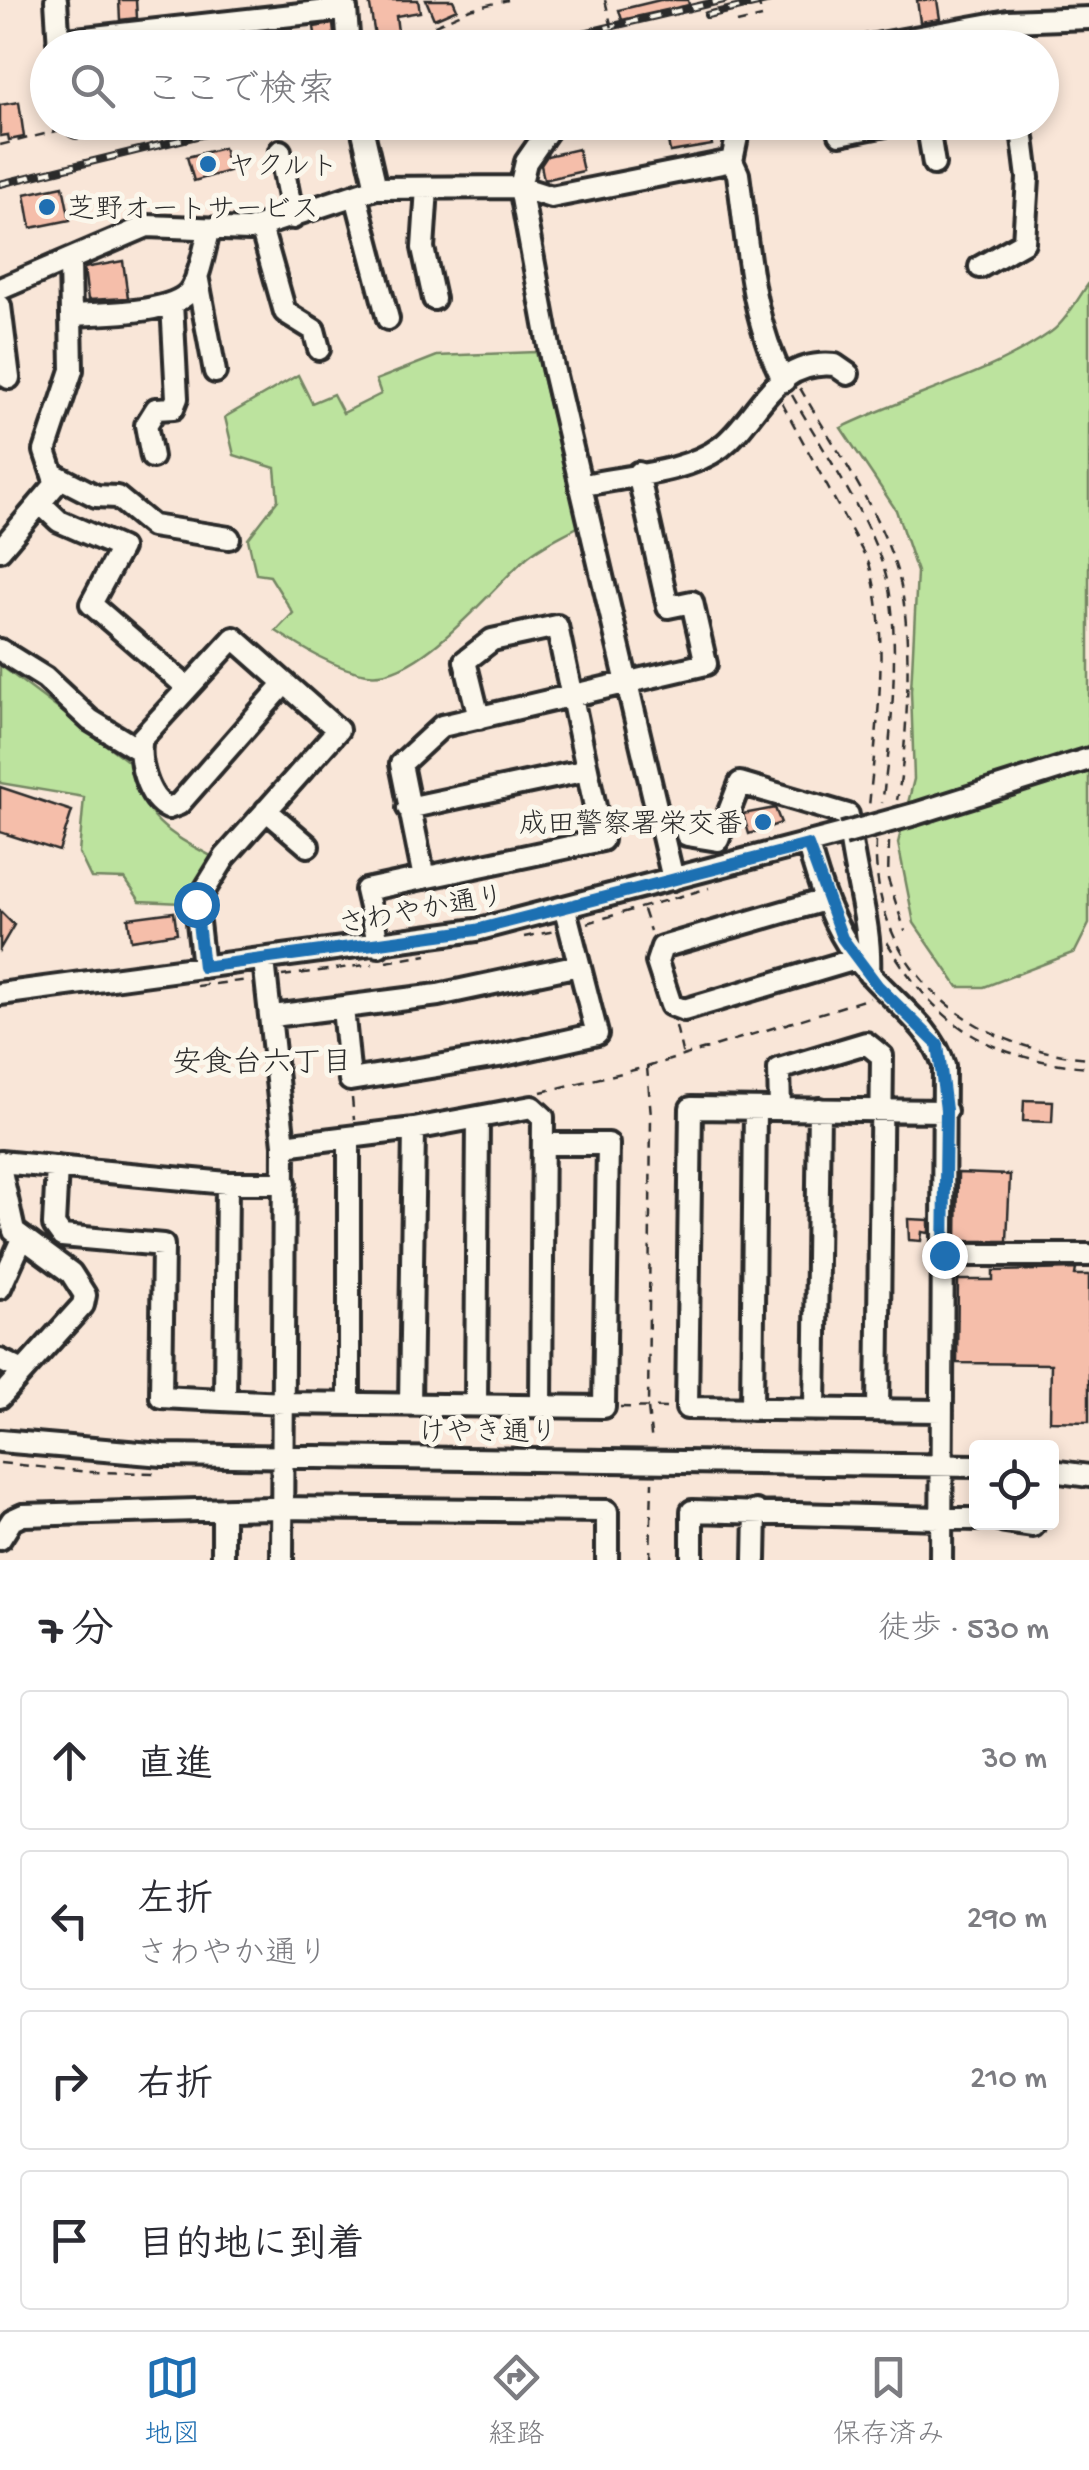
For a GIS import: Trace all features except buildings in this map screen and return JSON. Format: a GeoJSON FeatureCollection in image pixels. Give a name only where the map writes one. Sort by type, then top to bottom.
{"type":"FeatureCollection","features":[{"type":"Feature","properties":{"kind":"street"},"geometry":{"type":"LineString","coordinates":[[56,0],[57,30]]}},
{"type":"Feature","properties":{"kind":"street"},"geometry":{"type":"LineString","coordinates":[[170,30],[346,8],[348,30]]}},
{"type":"Feature","properties":{"kind":"street"},"geometry":{"type":"LineString","coordinates":[[967,30],[1008,21],[1089,18]]}},
{"type":"Feature","properties":{"kind":"street"},"geometry":{"type":"LineString","coordinates":[[1008,21],[1009,30]]}},
{"type":"Feature","properties":{"kind":"street"},"geometry":{"type":"LineString","coordinates":[[362,140],[366,192],[388,319]]}},
{"type":"Feature","properties":{"kind":"street"},"geometry":{"type":"LineString","coordinates":[[541,140],[526,162],[520,186],[552,363],[673,880]]}},
{"type":"Feature","properties":{"kind":"street"},"geometry":{"type":"LineString","coordinates":[[736,140],[732,161],[738,174],[764,342],[784,381]]}},
{"type":"Feature","properties":{"kind":"street"},"geometry":{"type":"LineString","coordinates":[[929,140],[934,164]]}},
{"type":"Feature","properties":{"kind":"street"},"geometry":{"type":"LineString","coordinates":[[980,267],[1024,242],[1028,178],[1023,140]]}},
{"type":"Feature","properties":{"kind":"street"},"geometry":{"type":"LineString","coordinates":[[280,151],[293,218]]}},
{"type":"Feature","properties":{"kind":"street"},"geometry":{"type":"LineString","coordinates":[[0,289],[147,226],[261,226],[366,192],[520,186],[550,197],[732,161]]}},
{"type":"Feature","properties":{"kind":"street"},"geometry":{"type":"LineString","coordinates":[[426,188],[423,248],[434,299]]}},
{"type":"Feature","properties":{"kind":"street"},"geometry":{"type":"LineString","coordinates":[[261,226],[285,312],[314,330],[320,350]]}},
{"type":"Feature","properties":{"kind":"street"},"geometry":{"type":"LineString","coordinates":[[72,315],[172,302],[190,291],[210,229]]}},
{"type":"Feature","properties":{"kind":"street"},"geometry":{"type":"LineString","coordinates":[[70,260],[72,370],[45,450],[57,476],[96,496],[117,497],[152,526],[229,538]]}},
{"type":"Feature","properties":{"kind":"street"},"geometry":{"type":"LineString","coordinates":[[197,272],[215,372]]}},
{"type":"Feature","properties":{"kind":"street"},"geometry":{"type":"LineString","coordinates":[[152,457],[146,424],[156,409],[173,408],[177,398],[172,302]]}},
{"type":"Feature","properties":{"kind":"street"},"geometry":{"type":"LineString","coordinates":[[0,306],[9,378]]}},
{"type":"Feature","properties":{"kind":"street"},"geometry":{"type":"LineString","coordinates":[[580,486],[696,460],[723,446],[784,381],[823,364],[835,365],[848,374]]}},
{"type":"Feature","properties":{"kind":"street"},"geometry":{"type":"LineString","coordinates":[[424,878],[401,764],[442,726],[706,664],[692,602],[668,607],[638,473]]}},
{"type":"Feature","properties":{"kind":"street"},"geometry":{"type":"LineString","coordinates":[[0,550],[57,476]]}},
{"type":"Feature","properties":{"kind":"street"},"geometry":{"type":"LineString","coordinates":[[40,502],[59,521],[121,548],[91,604],[188,688]]}},
{"type":"Feature","properties":{"kind":"street"},"geometry":{"type":"LineString","coordinates":[[379,946],[366,890],[602,840],[557,626],[492,640],[465,661],[479,718]]}},
{"type":"Feature","properties":{"kind":"street"},"geometry":{"type":"LineString","coordinates":[[203,967],[196,904],[226,857],[338,730],[286,683],[234,638],[142,738],[140,750],[153,798],[168,808],[178,804],[286,683]]}},
{"type":"Feature","properties":{"kind":"street"},"geometry":{"type":"LineString","coordinates":[[0,650],[44,678],[90,720],[140,750]]}},
{"type":"Feature","properties":{"kind":"street"},"geometry":{"type":"LineString","coordinates":[[905,813],[1089,760]]}},
{"type":"Feature","properties":{"kind":"street"},"geometry":{"type":"LineString","coordinates":[[408,808],[587,770]]}},
{"type":"Feature","properties":{"kind":"street"},"geometry":{"type":"LineString","coordinates":[[687,836],[718,840],[740,783],[848,815],[850,852],[870,948],[862,966]]}},
{"type":"Feature","properties":{"kind":"street"},"geometry":{"type":"LineString","coordinates":[[266,810],[308,846]]}},
{"type":"Feature","properties":{"kind":"street","name":"さわやか通り"},"geometry":{"type":"LineString","coordinates":[[0,994],[379,946],[565,909],[808,845],[905,813]]}},
{"type":"Feature","properties":{"kind":"street"},"geometry":{"type":"LineString","coordinates":[[808,845],[825,900],[862,966],[938,1045],[946,1110],[942,1560]]}},
{"type":"Feature","properties":{"kind":"street"},"geometry":{"type":"LineString","coordinates":[[825,900],[662,947],[657,954],[671,1006],[684,1010],[862,966]]}},
{"type":"Feature","properties":{"kind":"street"},"geometry":{"type":"LineString","coordinates":[[344,1008],[350,1080],[499,1056],[597,1034],[565,909]]}},
{"type":"Feature","properties":{"kind":"street"},"geometry":{"type":"LineString","coordinates":[[264,960],[284,1145],[282,1560]]}},
{"type":"Feature","properties":{"kind":"street"},"geometry":{"type":"LineString","coordinates":[[272,1016],[438,994],[579,965]]}},
{"type":"Feature","properties":{"kind":"street"},"geometry":{"type":"LineString","coordinates":[[780,1109],[779,1070],[866,1043],[882,1056],[878,1410]]}},
{"type":"Feature","properties":{"kind":"street"},"geometry":{"type":"LineString","coordinates":[[284,1145],[352,1129],[414,1129],[532,1107],[543,1117],[541,1405]]}},
{"type":"Feature","properties":{"kind":"street"},"geometry":{"type":"LineString","coordinates":[[942,1411],[687,1408],[691,1108],[946,1110]]}},
{"type":"Feature","properties":{"kind":"street"},"geometry":{"type":"LineString","coordinates":[[752,1409],[756,1109]]}},
{"type":"Feature","properties":{"kind":"street"},"geometry":{"type":"LineString","coordinates":[[815,1410],[819,1110]]}},
{"type":"Feature","properties":{"kind":"street"},"geometry":{"type":"LineString","coordinates":[[476,1404],[478,1117]]}},
{"type":"Feature","properties":{"kind":"street"},"geometry":{"type":"LineString","coordinates":[[349,1404],[352,1129]]}},
{"type":"Feature","properties":{"kind":"street"},"geometry":{"type":"LineString","coordinates":[[410,1404],[414,1129]]}},
{"type":"Feature","properties":{"kind":"street"},"geometry":{"type":"LineString","coordinates":[[57,1167],[54,1224],[62,1236],[164,1245],[161,1397],[284,1403],[604,1407],[608,1144],[544,1144]]}},
{"type":"Feature","properties":{"kind":"street"},"geometry":{"type":"LineString","coordinates":[[0,1397],[83,1305],[85,1295],[71,1274],[22,1240],[4,1204],[0,1164],[226,1183],[285,1184]]}},
{"type":"Feature","properties":{"kind":"street"},"geometry":{"type":"LineString","coordinates":[[224,1400],[226,1183]]}},
{"type":"Feature","properties":{"kind":"street"},"geometry":{"type":"LineString","coordinates":[[1,1284],[22,1240]]}},
{"type":"Feature","properties":{"kind":"street"},"geometry":{"type":"LineString","coordinates":[[944,1255],[1089,1255]]}},
{"type":"Feature","properties":{"kind":"street"},"geometry":{"type":"LineString","coordinates":[[0,1360],[23,1371]]}},
{"type":"Feature","properties":{"kind":"street","name":"けやき通り"},"geometry":{"type":"LineString","coordinates":[[0,1441],[163,1455],[969,1465]]}},
{"type":"Feature","properties":{"kind":"street"},"geometry":{"type":"LineString","coordinates":[[1059,1473],[1089,1476]]}},
{"type":"Feature","properties":{"kind":"street"},"geometry":{"type":"LineString","coordinates":[[0,1539],[12,1520],[22,1515],[282,1508],[607,1511],[607,1560]]}},
{"type":"Feature","properties":{"kind":"street"},"geometry":{"type":"LineString","coordinates":[[223,1510],[224,1560]]}},
{"type":"Feature","properties":{"kind":"street"},"geometry":{"type":"LineString","coordinates":[[692,1560],[692,1511],[969,1518]]}},
{"type":"Feature","properties":{"kind":"street"},"geometry":{"type":"LineString","coordinates":[[755,1560],[756,1511]]}},
{"type":"Feature","properties":{"kind":"path"},"geometry":{"type":"LineString","coordinates":[[424,30],[470,9],[508,0]]}},
{"type":"Feature","properties":{"kind":"path"},"geometry":{"type":"LineString","coordinates":[[605,0],[612,30]]}},
{"type":"Feature","properties":{"kind":"path"},"geometry":{"type":"LineString","coordinates":[[737,23],[762,16],[758,0]]}},
{"type":"Feature","properties":{"kind":"path"},"geometry":{"type":"LineString","coordinates":[[0,146],[30,138]]}},
{"type":"Feature","properties":{"kind":"path"},"geometry":{"type":"LineString","coordinates":[[784,381],[869,564],[875,586],[879,658],[869,813]]}},
{"type":"Feature","properties":{"kind":"path"},"geometry":{"type":"LineString","coordinates":[[784,381],[858,490],[900,579],[905,813]]}},
{"type":"Feature","properties":{"kind":"path"},"geometry":{"type":"LineString","coordinates":[[784,381],[878,553],[888,583],[891,669],[880,815]]}},
{"type":"Feature","properties":{"kind":"path"},"geometry":{"type":"LineString","coordinates":[[891,829],[888,878],[904,931]]}},
{"type":"Feature","properties":{"kind":"path"},"geometry":{"type":"LineString","coordinates":[[878,830],[878,879],[884,910],[922,982],[974,1027],[1010,1042],[1089,1058]]}},
{"type":"Feature","properties":{"kind":"path"},"geometry":{"type":"LineString","coordinates":[[637,890],[657,954]]}},
{"type":"Feature","properties":{"kind":"path"},"geometry":{"type":"LineString","coordinates":[[886,940],[914,988],[969,1035],[1006,1051],[1089,1067]]}},
{"type":"Feature","properties":{"kind":"path"},"geometry":{"type":"LineString","coordinates":[[542,1092],[647,1067],[885,993]]}},
{"type":"Feature","properties":{"kind":"path"},"geometry":{"type":"LineString","coordinates":[[671,1006],[683,1056]]}},
{"type":"Feature","properties":{"kind":"path"},"geometry":{"type":"LineString","coordinates":[[647,1067],[652,1116],[650,1560]]}},
{"type":"Feature","properties":{"kind":"path"},"geometry":{"type":"LineString","coordinates":[[350,1080],[352,1129]]}},
{"type":"Feature","properties":{"kind":"path"},"geometry":{"type":"LineString","coordinates":[[604,1407],[687,1408]]}},
{"type":"Feature","properties":{"kind":"path"},"geometry":{"type":"LineString","coordinates":[[0,1463],[89,1472],[168,1473]]}},
{"type":"Feature","properties":{"kind":"green space"},"geometry":{"type":"Polygon","coordinates":[[[1089,283],[1089,924],[1075,952],[984,987],[958,987],[914,923],[898,843],[914,779],[911,691],[917,572],[896,510],[841,428],[1026,348],[1067,316],[1089,283]]]}},
{"type":"Feature","properties":{"kind":"green space"},"geometry":{"type":"Polygon","coordinates":[[[536,352],[579,526],[526,558],[431,649],[387,673],[367,674],[343,668],[276,631],[293,613],[270,576],[256,574],[248,539],[278,500],[275,468],[234,455],[225,417],[298,375],[312,403],[333,394],[343,413],[381,394],[376,380],[437,356],[536,352]]]}},
{"type":"Feature","properties":{"kind":"green space"},"geometry":{"type":"Polygon","coordinates":[[[0,665],[137,768],[144,800],[160,824],[213,857],[182,903],[140,901],[125,879],[91,878],[79,853],[84,797],[0,783],[0,665]]]}},
{"type":"Feature","properties":{"kind":"railway"},"geometry":{"type":"LineString","coordinates":[[596,30],[724,0]]}},
{"type":"Feature","properties":{"kind":"railway"},"geometry":{"type":"LineString","coordinates":[[707,15],[770,0]]}},
{"type":"Feature","properties":{"kind":"railway"},"geometry":{"type":"LineString","coordinates":[[0,184],[180,140]]}},
{"type":"Feature","properties":{"kind":"place","name":"ヤクルト"},"geometry":{"type":"Point","coordinates":[208,164]}},
{"type":"Feature","properties":{"kind":"place","name":"芝野オートサービス"},"geometry":{"type":"Point","coordinates":[47,207]}},
{"type":"Feature","properties":{"kind":"place","name":"成田警察署栄交番"},"geometry":{"type":"Point","coordinates":[763,822]}},
{"type":"Feature","properties":{"kind":"district","name":"安食台六丁目"},"geometry":{"type":"Point","coordinates":[262,1061]}},
{"type":"Feature","properties":{"kind":"route"},"geometry":{"type":"LineString","coordinates":[[196,904],[203,967],[476,930],[808,845],[842,938],[878,986],[938,1045],[944,1066],[946,1110],[944,1255]]}}]}
